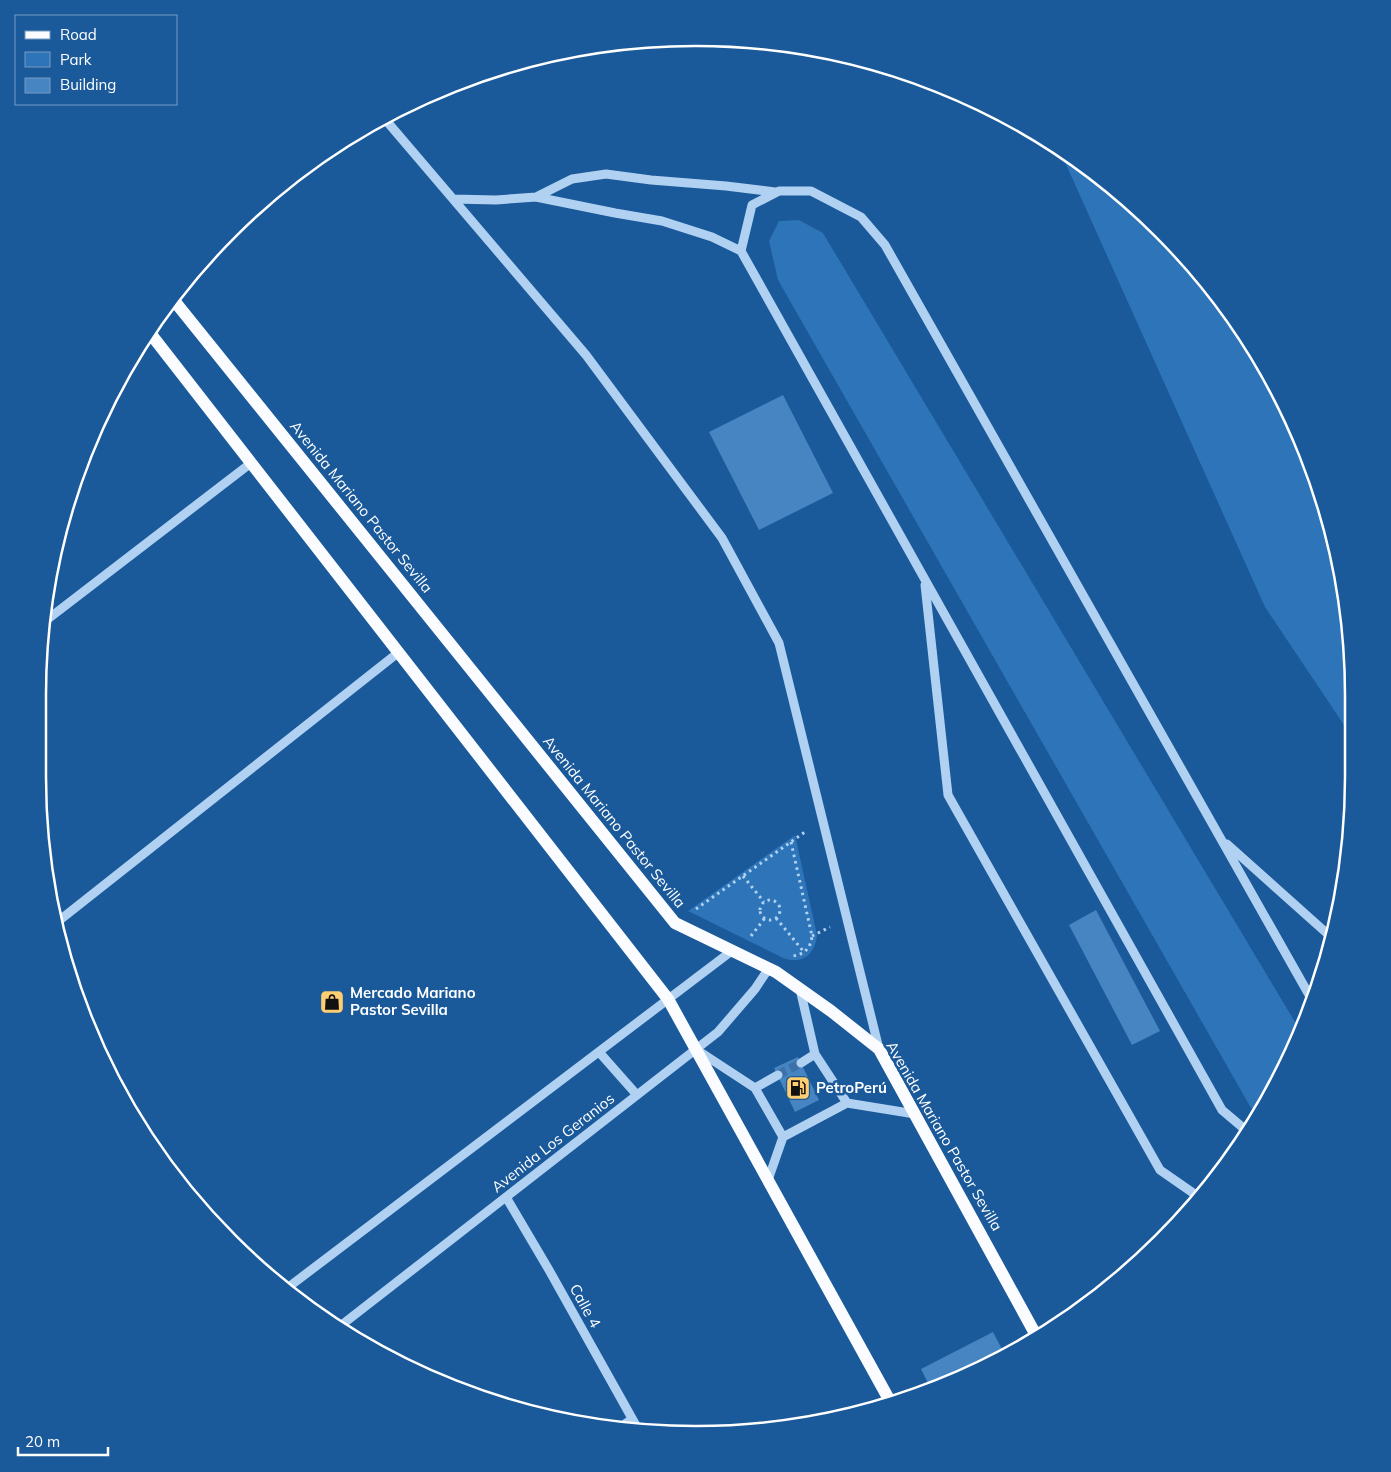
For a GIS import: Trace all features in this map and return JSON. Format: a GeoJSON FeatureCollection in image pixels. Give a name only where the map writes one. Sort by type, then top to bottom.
{"type":"FeatureCollection","features":[{"type":"Feature","properties":{"kind":"main road","name":"Avenida Mariano Pastor Sevilla"},"geometry":{"type":"LineString","coordinates":[[177,304],[675,923],[769,968],[831,1010],[878,1049],[1033,1330]]}},
{"type":"Feature","properties":{"kind":"main road"},"geometry":{"type":"LineString","coordinates":[[154,338],[668,999],[887,1396]]}},
{"type":"Feature","properties":{"kind":"street"},"geometry":{"type":"LineString","coordinates":[[389,123],[586,355],[722,538],[779,643],[878,1049]]}},
{"type":"Feature","properties":{"kind":"street"},"geometry":{"type":"LineString","coordinates":[[536,197],[572,179],[606,174],[776,192]]}},
{"type":"Feature","properties":{"kind":"street"},"geometry":{"type":"LineString","coordinates":[[741,251],[752,205],[779,190],[811,192],[861,216],[885,245],[1307,992]]}},
{"type":"Feature","properties":{"kind":"street"},"geometry":{"type":"LineString","coordinates":[[453,199],[496,200],[536,197],[615,214],[662,221],[712,238],[741,251],[1222,1110],[1242,1127]]}},
{"type":"Feature","properties":{"kind":"street"},"geometry":{"type":"LineString","coordinates":[[52,616],[251,463]]}},
{"type":"Feature","properties":{"kind":"street"},"geometry":{"type":"LineString","coordinates":[[924,580],[948,795],[1160,1170],[1193,1194]]}},
{"type":"Feature","properties":{"kind":"street"},"geometry":{"type":"LineString","coordinates":[[62,918],[398,652]]}},
{"type":"Feature","properties":{"kind":"street"},"geometry":{"type":"LineString","coordinates":[[1220,838],[1326,932]]}},
{"type":"Feature","properties":{"kind":"street"},"geometry":{"type":"LineString","coordinates":[[291,1285],[733,950]]}},
{"type":"Feature","properties":{"kind":"street","name":"Avenida Los Geranios"},"geometry":{"type":"LineString","coordinates":[[345,1323],[718,1032],[749,996],[769,968]]}},
{"type":"Feature","properties":{"kind":"street"},"geometry":{"type":"LineString","coordinates":[[800,989],[815,1054],[847,1103]]}},
{"type":"Feature","properties":{"kind":"street"},"geometry":{"type":"LineString","coordinates":[[696,1049],[755,1088],[783,1138]]}},
{"type":"Feature","properties":{"kind":"street"},"geometry":{"type":"LineString","coordinates":[[599,1052],[637,1095]]}},
{"type":"Feature","properties":{"kind":"street"},"geometry":{"type":"LineString","coordinates":[[801,1063],[815,1054]]}},
{"type":"Feature","properties":{"kind":"street"},"geometry":{"type":"LineString","coordinates":[[755,1088],[778,1075]]}},
{"type":"Feature","properties":{"kind":"street"},"geometry":{"type":"LineString","coordinates":[[768,1180],[783,1138],[847,1103],[915,1114]]}},
{"type":"Feature","properties":{"kind":"street","name":"Calle 4"},"geometry":{"type":"LineString","coordinates":[[506,1197],[634,1422]]}},
{"type":"Feature","properties":{"kind":"street"},"geometry":{"type":"LineString","coordinates":[[627,1422],[632,1418]]}},
{"type":"Feature","properties":{"kind":"path"},"geometry":{"type":"LineString","coordinates":[[675,923],[822,820]]}},
{"type":"Feature","properties":{"kind":"path"},"geometry":{"type":"LineString","coordinates":[[786,956],[794,957],[801,954],[808,950],[812,943],[791,842]]}},
{"type":"Feature","properties":{"kind":"path"},"geometry":{"type":"LineString","coordinates":[[743,876],[764,902]]}},
{"type":"Feature","properties":{"kind":"path"},"geometry":{"type":"LineString","coordinates":[[770,900],[776,902],[780,907],[780,913],[776,918],[771,920],[761,914],[761,907],[764,902],[770,900]]}},
{"type":"Feature","properties":{"kind":"path"},"geometry":{"type":"LineString","coordinates":[[696,908],[704,912]]}},
{"type":"Feature","properties":{"kind":"path"},"geometry":{"type":"LineString","coordinates":[[757,941],[750,937],[765,918]]}},
{"type":"Feature","properties":{"kind":"path"},"geometry":{"type":"LineString","coordinates":[[776,918],[804,952]]}},
{"type":"Feature","properties":{"kind":"green space"},"geometry":{"type":"Polygon","coordinates":[[[1065,162],[1091,180],[1124,207],[1184,267],[1211,300],[1235,335],[1258,371],[1278,408],[1310,487],[1323,527],[1332,569],[1343,653],[1345,727],[1265,607],[1065,162]]]}},
{"type":"Feature","properties":{"kind":"green space"},"geometry":{"type":"Polygon","coordinates":[[[799,220],[823,233],[1296,1023],[1278,1064],[1253,1109],[778,280],[769,241],[779,221],[799,220]]]}},
{"type":"Feature","properties":{"kind":"green space"},"geometry":{"type":"Polygon","coordinates":[[[795,835],[817,935],[814,948],[806,957],[796,960],[783,958],[688,911],[795,835]]]}},
{"type":"Feature","properties":{"kind":"building"},"geometry":{"type":"Polygon","coordinates":[[[783,395],[833,493],[759,530],[709,432],[783,395]]]}},
{"type":"Feature","properties":{"kind":"building"},"geometry":{"type":"Polygon","coordinates":[[[1096,910],[1160,1031],[1132,1045],[1069,925],[1096,910]]]}},
{"type":"Feature","properties":{"kind":"building","name":"PetroPerú"},"geometry":{"type":"Polygon","coordinates":[[[798,1057],[819,1100],[795,1112],[774,1068],[798,1057]]]}},
{"type":"Feature","properties":{"kind":"building"},"geometry":{"type":"Polygon","coordinates":[[[993,1332],[1002,1349],[983,1359],[928,1382],[921,1369],[993,1332]]]}},
{"type":"Feature","properties":{"kind":"tunnel"},"geometry":{"type":"LineString","coordinates":[[778,1075],[801,1063]]}},
{"type":"Feature","properties":{"kind":"place","name":"Mercado Mariano Pastor Sevilla"},"geometry":{"type":"Point","coordinates":[332,1002]}},
{"type":"Feature","properties":{"kind":"place","name":"PetroPerú"},"geometry":{"type":"Point","coordinates":[798,1088]}}]}
